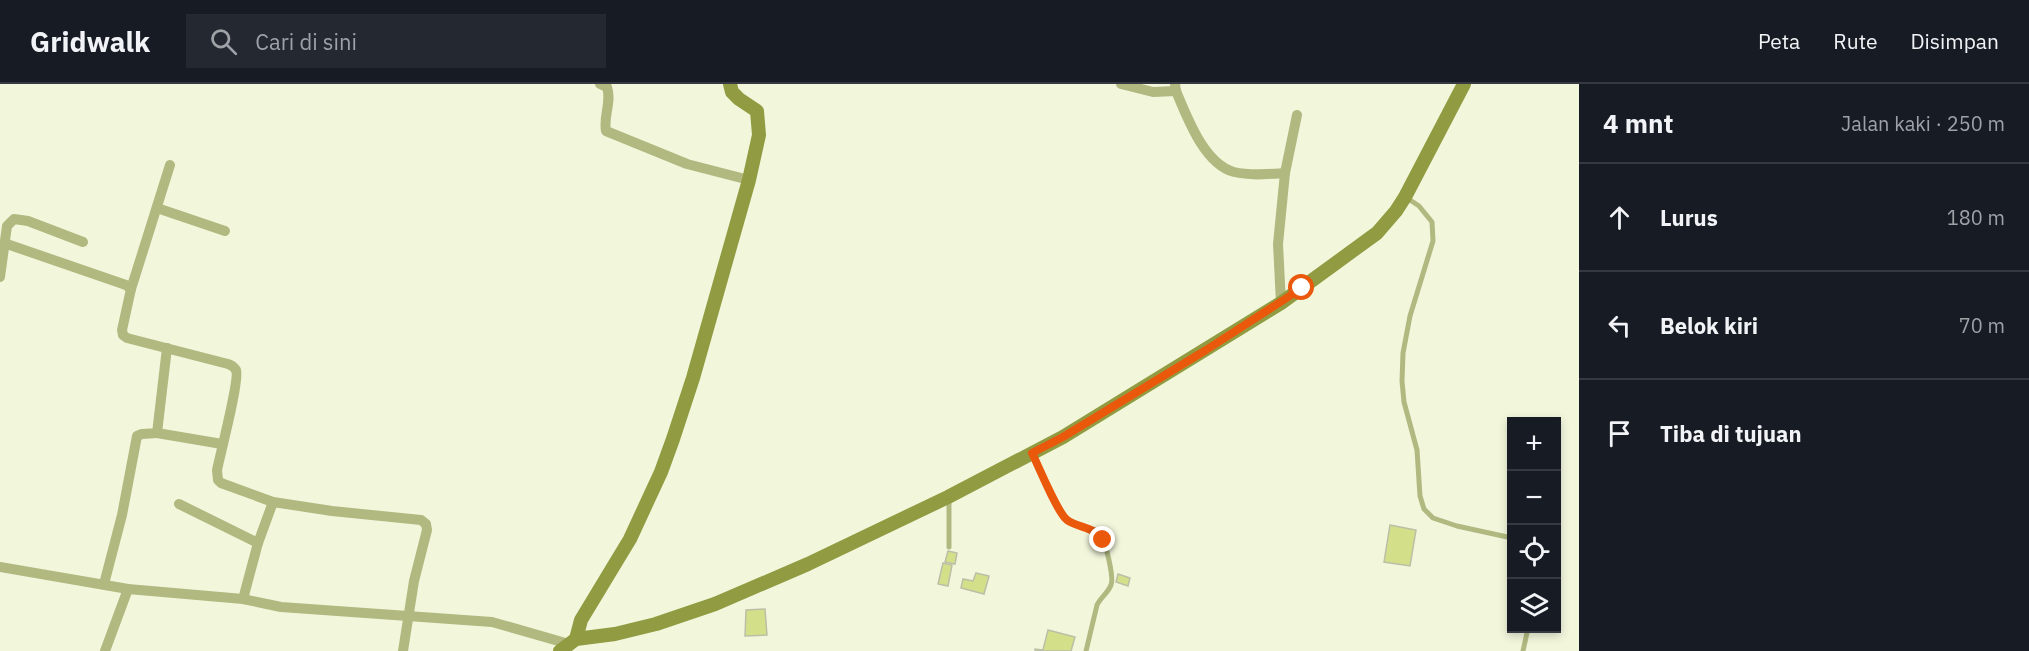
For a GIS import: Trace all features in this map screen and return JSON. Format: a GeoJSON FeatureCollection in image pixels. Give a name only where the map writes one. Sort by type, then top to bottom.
{"type":"FeatureCollection","features":[{"type":"Feature","properties":{"kind":"main road"},"geometry":{"type":"LineString","coordinates":[[568,645],[630,539],[661,472],[693,378],[749,180],[759,135],[759,114],[732,92],[730,84]]}},
{"type":"Feature","properties":{"kind":"main road"},"geometry":{"type":"LineString","coordinates":[[568,645],[656,624],[715,604],[808,564],[948,497],[1063,437],[1281,303],[1377,233],[1396,211],[1464,84]]}},
{"type":"Feature","properties":{"kind":"street"},"geometry":{"type":"LineString","coordinates":[[600,84],[607,87],[609,94],[604,123],[606,131],[687,164],[749,180]]}},
{"type":"Feature","properties":{"kind":"street"},"geometry":{"type":"LineString","coordinates":[[1121,84],[1154,92],[1175,88],[1195,133],[1215,161],[1236,172],[1254,175],[1285,173]]}},
{"type":"Feature","properties":{"kind":"street"},"geometry":{"type":"LineString","coordinates":[[1281,303],[1278,244],[1285,173],[1297,115]]}},
{"type":"Feature","properties":{"kind":"street"},"geometry":{"type":"LineString","coordinates":[[170,165],[131,289],[122,330],[123,335],[127,338],[228,364],[236,369],[233,396],[217,470],[218,480],[226,485],[273,502],[332,511],[421,520],[426,524],[427,530],[414,581],[403,651]]}},
{"type":"Feature","properties":{"kind":"street"},"geometry":{"type":"LineString","coordinates":[[157,208],[225,231]]}},
{"type":"Feature","properties":{"kind":"street"},"geometry":{"type":"LineString","coordinates":[[0,278],[7,226],[14,219],[28,221],[82,242]]}},
{"type":"Feature","properties":{"kind":"street"},"geometry":{"type":"LineString","coordinates":[[4,243],[126,285],[131,289]]}},
{"type":"Feature","properties":{"kind":"street"},"geometry":{"type":"LineString","coordinates":[[157,433],[167,348]]}},
{"type":"Feature","properties":{"kind":"street"},"geometry":{"type":"LineString","coordinates":[[104,584],[122,515],[137,436],[157,433],[222,444]]}},
{"type":"Feature","properties":{"kind":"street"},"geometry":{"type":"LineString","coordinates":[[243,599],[258,543],[273,502]]}},
{"type":"Feature","properties":{"kind":"street"},"geometry":{"type":"LineString","coordinates":[[179,504],[258,543]]}},
{"type":"Feature","properties":{"kind":"street"},"geometry":{"type":"LineString","coordinates":[[0,567],[128,589],[243,599],[289,608],[492,622],[568,645]]}},
{"type":"Feature","properties":{"kind":"street"},"geometry":{"type":"LineString","coordinates":[[105,651],[128,589]]}},
{"type":"Feature","properties":{"kind":"lane"},"geometry":{"type":"LineString","coordinates":[[1405,197],[1419,206],[1432,222],[1433,241],[1410,316],[1403,353],[1404,402],[1417,450],[1420,496],[1424,509],[1432,518],[1507,537]]}},
{"type":"Feature","properties":{"kind":"lane"},"geometry":{"type":"LineString","coordinates":[[1032,453],[1066,519],[1101,537],[1112,572],[1111,586],[1100,598],[1086,651]]}},
{"type":"Feature","properties":{"kind":"lane"},"geometry":{"type":"LineString","coordinates":[[948,497],[950,547]]}},
{"type":"Feature","properties":{"kind":"lane"},"geometry":{"type":"LineString","coordinates":[[1523,651],[1527,633]]}},
{"type":"Feature","properties":{"kind":"building"},"geometry":{"type":"Polygon","coordinates":[[[1390,525],[1416,530],[1410,566],[1384,562],[1390,525]]]}},
{"type":"Feature","properties":{"kind":"building"},"geometry":{"type":"Polygon","coordinates":[[[948,551],[957,553],[955,564],[945,562],[948,551]]]}},
{"type":"Feature","properties":{"kind":"building"},"geometry":{"type":"Polygon","coordinates":[[[943,563],[952,565],[948,586],[938,584],[943,563]]]}},
{"type":"Feature","properties":{"kind":"building"},"geometry":{"type":"Polygon","coordinates":[[[976,573],[989,576],[984,594],[961,588],[963,579],[973,581],[976,573]]]}},
{"type":"Feature","properties":{"kind":"building"},"geometry":{"type":"Polygon","coordinates":[[[1118,574],[1130,578],[1128,586],[1116,582],[1118,574]]]}},
{"type":"Feature","properties":{"kind":"building"},"geometry":{"type":"Polygon","coordinates":[[[765,609],[767,635],[745,636],[746,610],[765,609]]]}},
{"type":"Feature","properties":{"kind":"building"},"geometry":{"type":"Polygon","coordinates":[[[1048,630],[1075,637],[1071,651],[1035,651],[1035,649],[1043,650],[1048,630]]]}},
{"type":"Feature","properties":{"kind":"route"},"geometry":{"type":"LineString","coordinates":[[1103,540],[1100,535],[1066,519],[1032,453],[1063,437],[1206,350],[1302,288]]}}]}
